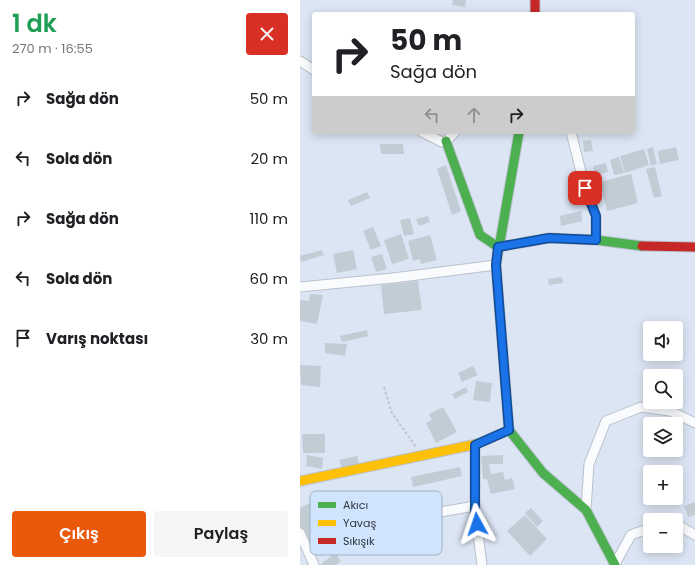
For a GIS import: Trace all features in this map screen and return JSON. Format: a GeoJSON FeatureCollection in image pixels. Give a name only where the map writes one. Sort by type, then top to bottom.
{"type":"FeatureCollection","features":[{"type":"Feature","properties":{"kind":"street"},"geometry":{"type":"LineString","coordinates":[[534,0],[535,12]]}},
{"type":"Feature","properties":{"kind":"street"},"geometry":{"type":"LineString","coordinates":[[300,61],[312,69]]}},
{"type":"Feature","properties":{"kind":"street"},"geometry":{"type":"LineString","coordinates":[[426,134],[442,142],[446,141],[453,134]]}},
{"type":"Feature","properties":{"kind":"street"},"geometry":{"type":"LineString","coordinates":[[519,134],[496,265],[509,430],[544,473],[586,510],[615,564]]}},
{"type":"Feature","properties":{"kind":"street"},"geometry":{"type":"LineString","coordinates":[[572,134],[585,188],[596,216],[596,240]]}},
{"type":"Feature","properties":{"kind":"street"},"geometry":{"type":"LineString","coordinates":[[446,141],[480,236],[498,247],[549,238],[596,240],[642,246],[695,247]]}},
{"type":"Feature","properties":{"kind":"street"},"geometry":{"type":"LineString","coordinates":[[300,287],[393,278],[496,265]]}},
{"type":"Feature","properties":{"kind":"street"},"geometry":{"type":"LineString","coordinates":[[586,510],[589,464],[606,421],[641,407],[670,411],[695,422]]}},
{"type":"Feature","properties":{"kind":"street"},"geometry":{"type":"LineString","coordinates":[[300,481],[475,445],[509,430]]}},
{"type":"Feature","properties":{"kind":"street"},"geometry":{"type":"LineString","coordinates":[[475,445],[475,506],[482,565]]}},
{"type":"Feature","properties":{"kind":"street"},"geometry":{"type":"LineString","coordinates":[[442,512],[475,506]]}},
{"type":"Feature","properties":{"kind":"street"},"geometry":{"type":"LineString","coordinates":[[683,528],[695,535]]}},
{"type":"Feature","properties":{"kind":"street"},"geometry":{"type":"LineString","coordinates":[[615,564],[632,535],[643,531]]}},
{"type":"Feature","properties":{"kind":"street"},"geometry":{"type":"LineString","coordinates":[[300,533],[314,565]]}},
{"type":"Feature","properties":{"kind":"path"},"geometry":{"type":"LineString","coordinates":[[384,387],[392,413],[423,456]]}},
{"type":"Feature","properties":{"kind":"building"},"geometry":{"type":"Polygon","coordinates":[[[453,0],[466,0],[465,7],[452,5],[453,0]]]}},
{"type":"Feature","properties":{"kind":"building"},"geometry":{"type":"Polygon","coordinates":[[[591,140],[593,151],[584,152],[583,141],[591,140]]]}},
{"type":"Feature","properties":{"kind":"building"},"geometry":{"type":"Polygon","coordinates":[[[380,144],[403,144],[404,154],[381,154],[380,144]]]}},
{"type":"Feature","properties":{"kind":"building"},"geometry":{"type":"Polygon","coordinates":[[[653,147],[657,164],[651,166],[647,149],[653,147]]]}},
{"type":"Feature","properties":{"kind":"building"},"geometry":{"type":"Polygon","coordinates":[[[676,147],[679,160],[660,164],[658,151],[676,147]]]}},
{"type":"Feature","properties":{"kind":"building"},"geometry":{"type":"Polygon","coordinates":[[[644,149],[649,165],[625,173],[620,156],[644,149]]]}},
{"type":"Feature","properties":{"kind":"building"},"geometry":{"type":"Polygon","coordinates":[[[619,157],[624,173],[614,175],[610,160],[619,157]]]}},
{"type":"Feature","properties":{"kind":"building"},"geometry":{"type":"Polygon","coordinates":[[[606,163],[608,172],[595,175],[593,166],[606,163]]]}},
{"type":"Feature","properties":{"kind":"building"},"geometry":{"type":"Polygon","coordinates":[[[446,165],[461,211],[452,215],[437,169],[446,165]]]}},
{"type":"Feature","properties":{"kind":"building"},"geometry":{"type":"Polygon","coordinates":[[[655,167],[662,196],[654,198],[646,169],[655,167]]]}},
{"type":"Feature","properties":{"kind":"building"},"geometry":{"type":"Polygon","coordinates":[[[631,174],[638,203],[607,211],[600,182],[631,174]]]}},
{"type":"Feature","properties":{"kind":"building"},"geometry":{"type":"Polygon","coordinates":[[[367,192],[370,198],[351,206],[348,200],[367,192]]]}},
{"type":"Feature","properties":{"kind":"building"},"geometry":{"type":"Polygon","coordinates":[[[581,211],[582,221],[561,226],[560,216],[581,211]]]}},
{"type":"Feature","properties":{"kind":"building"},"geometry":{"type":"Polygon","coordinates":[[[428,216],[430,222],[419,226],[416,219],[428,216]]]}},
{"type":"Feature","properties":{"kind":"building"},"geometry":{"type":"Polygon","coordinates":[[[410,218],[414,234],[404,236],[400,220],[410,218]]]}},
{"type":"Feature","properties":{"kind":"building"},"geometry":{"type":"Polygon","coordinates":[[[373,227],[381,246],[371,250],[363,231],[373,227]]]}},
{"type":"Feature","properties":{"kind":"building"},"geometry":{"type":"Polygon","coordinates":[[[401,234],[409,259],[392,264],[384,240],[401,234]]]}},
{"type":"Feature","properties":{"kind":"building"},"geometry":{"type":"Polygon","coordinates":[[[430,235],[437,260],[421,264],[420,259],[413,261],[408,241],[430,235]]]}},
{"type":"Feature","properties":{"kind":"building"},"geometry":{"type":"Polygon","coordinates":[[[322,250],[324,255],[301,262],[300,256],[322,250]]]}},
{"type":"Feature","properties":{"kind":"building"},"geometry":{"type":"Polygon","coordinates":[[[353,250],[357,269],[337,273],[333,254],[353,250]]]}},
{"type":"Feature","properties":{"kind":"building"},"geometry":{"type":"Polygon","coordinates":[[[382,254],[387,269],[376,272],[371,257],[382,254]]]}},
{"type":"Feature","properties":{"kind":"building"},"geometry":{"type":"Polygon","coordinates":[[[562,277],[563,283],[549,285],[548,279],[562,277]]]}},
{"type":"Feature","properties":{"kind":"building"},"geometry":{"type":"Polygon","coordinates":[[[418,281],[422,310],[384,314],[381,285],[418,281]]]}},
{"type":"Feature","properties":{"kind":"building"},"geometry":{"type":"Polygon","coordinates":[[[310,294],[323,295],[317,324],[300,321],[300,300],[309,301],[310,294]]]}},
{"type":"Feature","properties":{"kind":"building"},"geometry":{"type":"Polygon","coordinates":[[[367,330],[368,336],[342,342],[340,336],[367,330]]]}},
{"type":"Feature","properties":{"kind":"building"},"geometry":{"type":"Polygon","coordinates":[[[325,343],[347,344],[345,356],[325,353],[325,343]]]}},
{"type":"Feature","properties":{"kind":"building"},"geometry":{"type":"Polygon","coordinates":[[[300,365],[321,366],[320,387],[301,385],[300,365]]]}},
{"type":"Feature","properties":{"kind":"building"},"geometry":{"type":"Polygon","coordinates":[[[473,366],[478,375],[462,382],[458,373],[473,366]]]}},
{"type":"Feature","properties":{"kind":"building"},"geometry":{"type":"Polygon","coordinates":[[[476,381],[492,383],[490,402],[473,400],[476,381]]]}},
{"type":"Feature","properties":{"kind":"building"},"geometry":{"type":"Polygon","coordinates":[[[466,387],[468,392],[455,399],[452,394],[466,387]]]}},
{"type":"Feature","properties":{"kind":"building"},"geometry":{"type":"Polygon","coordinates":[[[443,407],[457,432],[436,443],[426,423],[432,420],[429,414],[443,407]]]}},
{"type":"Feature","properties":{"kind":"building"},"geometry":{"type":"Polygon","coordinates":[[[302,434],[325,434],[325,453],[303,453],[302,434]]]}},
{"type":"Feature","properties":{"kind":"building"},"geometry":{"type":"Polygon","coordinates":[[[307,455],[323,458],[322,469],[306,466],[307,455]]]}},
{"type":"Feature","properties":{"kind":"building"},"geometry":{"type":"Polygon","coordinates":[[[503,455],[503,464],[489,464],[491,474],[503,472],[505,480],[512,478],[515,489],[491,494],[487,479],[483,479],[481,456],[503,455]]]}},
{"type":"Feature","properties":{"kind":"building"},"geometry":{"type":"Polygon","coordinates":[[[357,456],[360,465],[342,470],[339,460],[357,456]]]}},
{"type":"Feature","properties":{"kind":"building"},"geometry":{"type":"Polygon","coordinates":[[[460,467],[462,476],[413,487],[411,477],[460,467]]]}},
{"type":"Feature","properties":{"kind":"building"},"geometry":{"type":"Polygon","coordinates":[[[695,502],[695,515],[688,517],[684,506],[695,502]]]}},
{"type":"Feature","properties":{"kind":"building"},"geometry":{"type":"Polygon","coordinates":[[[310,503],[310,545],[300,527],[300,508],[310,503]]]}},
{"type":"Feature","properties":{"kind":"building"},"geometry":{"type":"Polygon","coordinates":[[[531,508],[543,521],[537,527],[525,513],[531,508]]]}},
{"type":"Feature","properties":{"kind":"building"},"geometry":{"type":"Polygon","coordinates":[[[525,515],[547,539],[530,556],[507,531],[525,515]]]}},
{"type":"Feature","properties":{"kind":"building"},"geometry":{"type":"Polygon","coordinates":[[[332,555],[336,555],[341,561],[336,565],[320,565],[332,555]]]}},
{"type":"Feature","properties":{"kind":"traffic: fast"},"geometry":{"type":"LineString","coordinates":[[509,430],[496,265],[519,134]]}},
{"type":"Feature","properties":{"kind":"traffic: fast"},"geometry":{"type":"LineString","coordinates":[[446,141],[480,235],[498,247],[549,238],[596,240],[642,246]]}},
{"type":"Feature","properties":{"kind":"traffic: fast"},"geometry":{"type":"LineString","coordinates":[[477,444],[509,430],[543,473],[586,510],[615,565]]}},
{"type":"Feature","properties":{"kind":"traffic: slow"},"geometry":{"type":"LineString","coordinates":[[300,481],[477,444]]}},
{"type":"Feature","properties":{"kind":"traffic: jam"},"geometry":{"type":"LineString","coordinates":[[535,0],[535,12]]}},
{"type":"Feature","properties":{"kind":"traffic: jam"},"geometry":{"type":"LineString","coordinates":[[642,246],[695,247]]}},
{"type":"Feature","properties":{"kind":"route"},"geometry":{"type":"LineString","coordinates":[[477,524],[475,511],[475,445],[509,430],[496,265],[498,247],[549,238],[596,240],[596,216],[585,188]]}}]}
